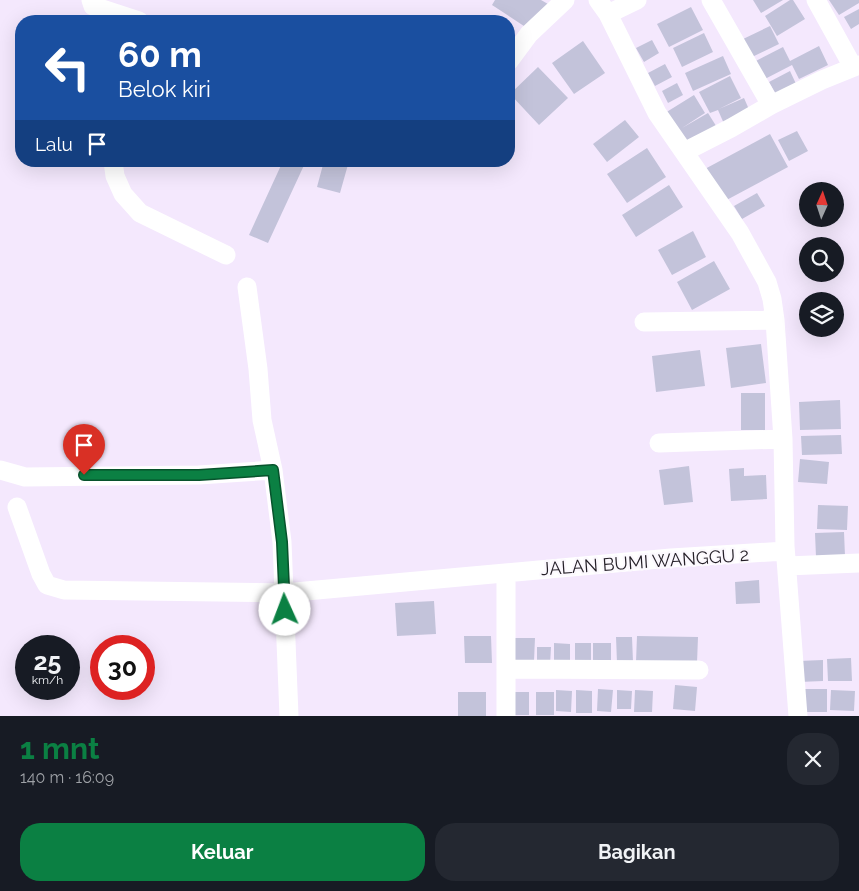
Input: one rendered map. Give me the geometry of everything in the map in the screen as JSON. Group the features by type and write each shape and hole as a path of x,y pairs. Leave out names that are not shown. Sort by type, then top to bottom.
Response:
{"street":[{"path":"515,53 529,34 565,0"},
{"path":"637,0 603,7 657,113 728,213 756,260 767,282 772,299 783,439 786,558 798,716"},
{"path":"711,0 771,105"},
{"path":"684,152 771,105 856,66 816,0"},
{"path":"94,9 116,15"},
{"path":"114,167 115,176 123,194 140,213 226,255"},
{"path":"247,287 258,370 262,420 273,470 282,542 289,716"},
{"path":"644,322 775,320"},
{"path":"659,443 783,439"},
{"path":"0,470 25,477 199,475 273,470"},
{"name":"JALAN BUMI WANGGU 2","path":"17,507 41,574 47,585 64,590 284,593 662,559 786,558 859,563"},
{"path":"506,573 506,716"},
{"path":"506,669 699,670"}],"building":[{"path":"495,0 541,0 548,4 530,30 515,20 515,15 507,15 492,5"},
{"path":"753,0 783,0 761,13"},
{"path":"793,0 805,19 777,36 765,16"},
{"path":"829,0 859,0 859,3 839,15"},
{"path":"691,7 703,30 669,47 657,24"},
{"path":"859,9 859,24 851,29 844,17"},
{"path":"770,26 779,44 750,58 741,40"},
{"path":"704,33 713,52 682,67 673,48"},
{"path":"652,40 659,53 644,62 636,48"},
{"path":"583,41 605,73 574,94 552,63"},
{"path":"819,46 828,65 799,79 792,65 759,82 750,64 783,47 790,61"},
{"path":"723,56 731,74 693,91 685,73"},
{"path":"665,64 672,77 655,86 648,73"},
{"path":"538,67 568,98 539,125 515,99 515,89"},
{"path":"790,71 797,86 777,96 769,82"},
{"path":"730,76 741,98 719,109 744,98 751,114 725,126 718,110 710,113 699,92"},
{"path":"677,83 683,95 668,103 662,91"},
{"path":"694,95 705,113 682,128 708,113 718,129 687,148 665,113"},
{"path":"625,120 639,137 607,162 593,144"},
{"path":"797,131 808,151 789,161 778,140"},
{"path":"770,134 788,167 721,203 703,170"},
{"path":"647,148 666,177 627,203 607,174"},
{"path":"280,167 303,167 268,243 249,235"},
{"path":"322,167 347,167 340,193 317,187"},
{"path":"669,185 683,207 636,237 622,215"},
{"path":"757,193 765,206 742,219 734,206"},
{"path":"693,231 706,257 672,275 658,250"},
{"path":"714,261 730,289 692,310 677,282"},
{"path":"761,344 766,383 731,388 726,348"},
{"path":"700,350 705,386 656,392 652,356"},
{"path":"741,393 765,393 765,430 741,430"},
{"path":"840,400 841,429 800,430 799,402"},
{"path":"841,435 842,454 802,455 801,436"},
{"path":"800,459 829,462 827,484 798,482"},
{"path":"689,466 693,502 664,505 659,470"},
{"path":"744,468 744,476 766,475 767,499 731,501 729,469"},
{"path":"818,505 848,506 847,530 817,529"},
{"path":"844,532 845,556 816,557 815,533"},
{"path":"759,580 760,603 736,604 735,582"},
{"path":"434,601 436,634 397,636 395,603"},
{"path":"464,636 491,636 492,663 465,663"},
{"path":"637,636 698,637 697,663 636,662"},
{"path":"616,637 632,637 633,662 617,663"},
{"path":"510,638 535,638 534,661 509,661"},
{"path":"554,643 570,644 570,664 554,664"},
{"path":"575,643 591,643 591,660 575,660"},
{"path":"593,643 611,643 611,663 593,663"},
{"path":"537,647 551,647 550,665 537,665"},
{"path":"851,658 852,681 828,681 827,659"},
{"path":"823,660 823,681 799,682 798,661"},
{"path":"675,685 697,687 695,711 673,709"},
{"path":"598,689 613,690 611,712 597,711"},
{"path":"802,689 827,689 827,712 802,712"},
{"path":"556,690 572,691 571,712 556,711"},
{"path":"576,690 592,691 592,713 576,713"},
{"path":"617,690 632,691 631,709 617,709"},
{"path":"635,690 653,691 652,712 634,712"},
{"path":"831,690 855,691 854,711 830,710"},
{"path":"458,692 486,692 486,716 458,716"},
{"path":"514,692 529,692 529,715 514,715"},
{"path":"536,692 554,692 554,715 536,715"}],"route":[{"path":"84,475 199,475 273,470 282,542 285,610"}]}
